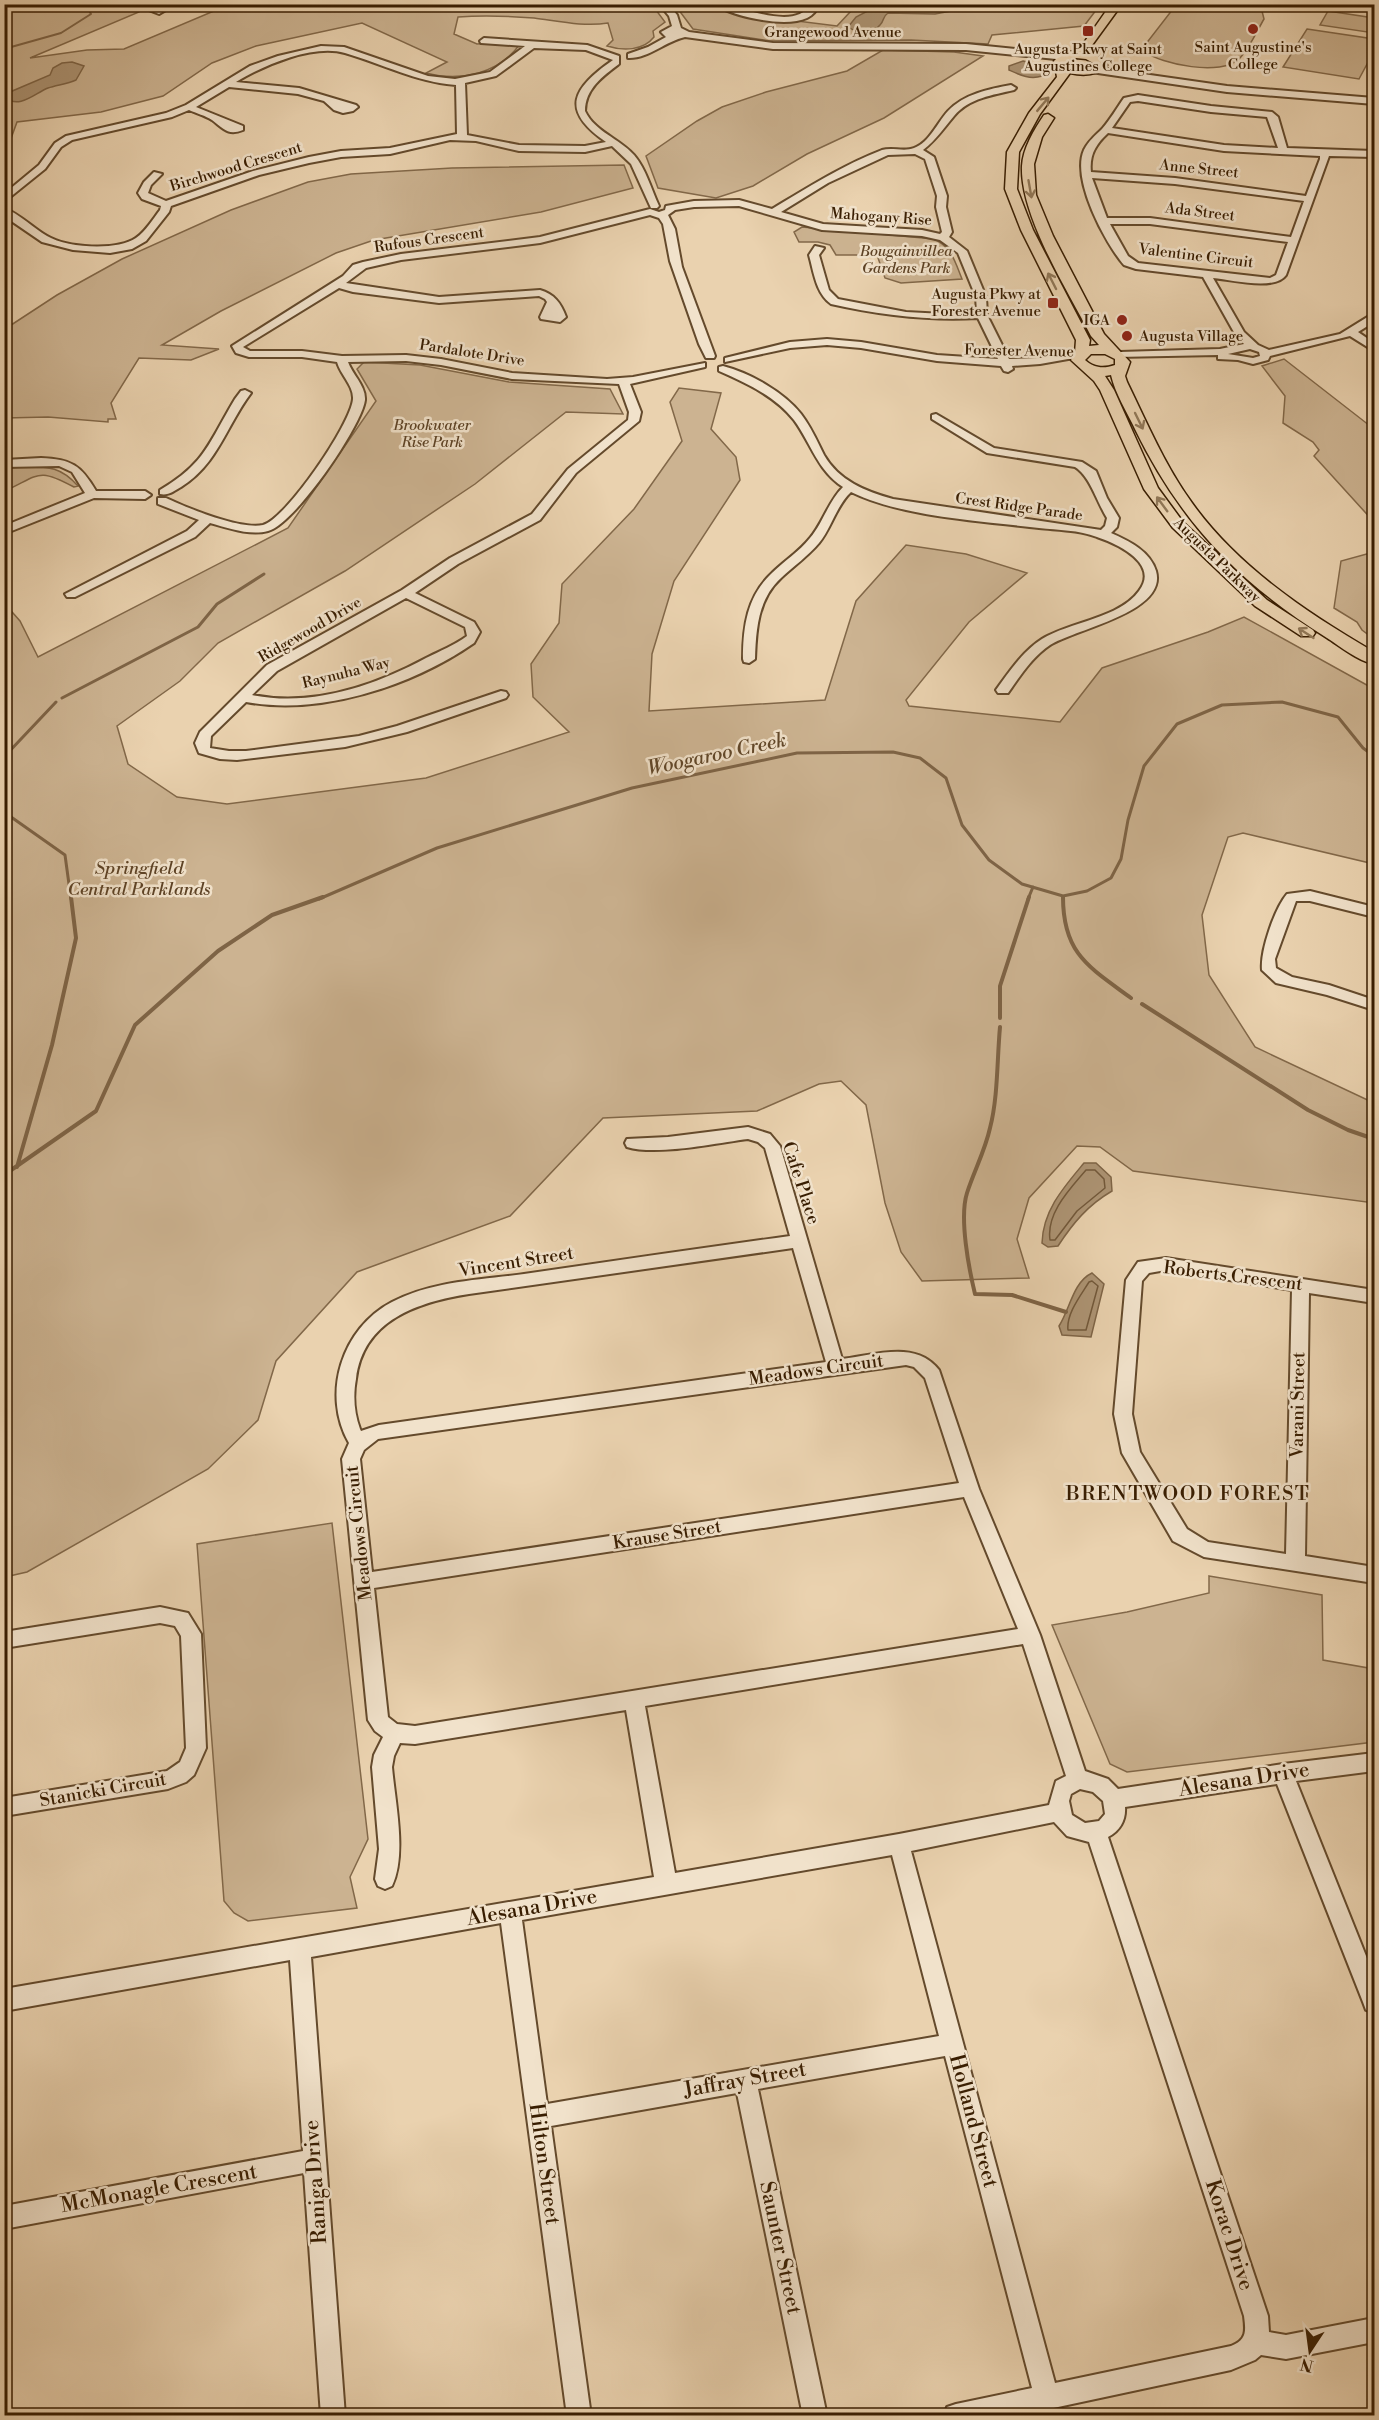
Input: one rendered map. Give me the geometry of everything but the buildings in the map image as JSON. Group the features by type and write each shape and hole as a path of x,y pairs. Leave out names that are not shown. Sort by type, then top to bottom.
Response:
{"main road":[{"path":"1064,61 1085,49 1117,4"},
{"path":"1064,61 1076,71 1097,66 1098,54 1103,42 1131,4"},
{"path":"1064,61 1063,77 1035,113 1013,152 1011,189 1027,230 1083,340 1081,353 1094,349 1119,360 1109,372 1088,369"},
{"name":"Augusta Parkway","path":"1097,66 1076,80 1041,129 1031,151 1028,178 1030,195 1047,236 1100,340 1119,360 1120,382 1156,455 1178,494 1201,524 1231,556 1269,589 1315,623 1374,659"},
{"name":"Augusta Parkway","path":"1081,353 1079,363 1103,383 1151,489 1178,525 1261,603 1374,674"}],"street":[{"path":"165,4 150,9 159,11 172,4"},
{"path":"484,41 587,48 616,60 632,63 635,59 631,56 651,49 678,33 673,15 663,4"},
{"path":"718,4 742,12 793,19 809,14 816,4"},
{"name":"Grangewood Avenue","path":"678,33 773,46 945,46 1064,61"},
{"path":"4,199 42,167 58,145 69,138 139,123 189,107 253,68 281,58 329,48 344,50 427,79 460,81 493,74 532,45"},
{"path":"616,60 586,90 580,99 578,108 588,124 624,151 637,166 652,209 666,212 672,236 673,254 693,307 704,346 710,356"},
{"path":"1097,66 1227,89 1373,98"},
{"path":"460,81 462,137"},
{"path":"228,84 299,91 328,100"},
{"path":"916,151 935,136 941,125 964,103 987,92 1011,88"},
{"name":"Valentine Circuit","path":"1283,150 1273,117 1269,114 1211,109 1138,98 1127,100 1088,151 1086,175 1093,202 1128,263 1136,266 1270,281 1278,279 1325,159 1324,153"},
{"path":"189,107 217,120"},
{"path":"1106,130 1224,148 1374,154"},
{"name":"Birchwood Crescent","path":"4,211 46,240 73,247 110,250 129,247 142,239 165,210 166,204 256,174 309,160 341,154 390,151 436,140 462,137 510,147 593,149 614,143"},
{"name":"Birchwood Crescent","path":"541,148 584,156 624,151"},
{"path":"773,213 825,181 886,152 916,151 929,157 938,182 947,232 943,238"},
{"path":"157,174 147,184 143,193 145,197 166,204"},
{"name":"Anne Street","path":"1086,175 1175,181 1308,199"},
{"name":"Mahogany Rise","path":"666,212 720,202 739,203 822,227 922,233 943,238 962,251 981,297 982,315 1006,366"},
{"name":"Rufous Crescent","path":"238,348 244,340 338,284 352,274 357,267 401,257 540,240 652,209"},
{"name":"Ada Street","path":"1103,221 1150,221 1293,240"},
{"path":"819,248 814,255 824,290 835,302 906,315 944,317 982,315"},
{"path":"1119,360 1146,360 1238,352 1257,361 1264,358 1260,350 1240,334 1208,279 1208,273"},
{"path":"338,284 353,289 439,300 540,292 550,297 552,303"},
{"path":"1260,350 1322,342 1344,336 1349,331 1366,325 1374,316"},
{"path":"1349,331 1374,348"},
{"path":"1238,352 1240,334"},
{"name":"Forester Avenue","path":"726,365 795,343 813,342 857,344 971,368 1060,366 1088,369"},
{"name":"Pardalote Drive","path":"238,348 249,354 302,354 342,359 406,358 441,362 512,376 623,381 701,365"},
{"name":"Forester Avenue","path":"1006,366 1081,353"},
{"path":"710,356 721,356 726,365 709,370 701,365 702,360 710,356"},
{"path":"163,496 180,510 208,518 259,529 278,522 315,477 354,418 359,401 358,394 342,359"},
{"name":"Crest Ridge Parade","path":"726,365 770,391 786,405 797,416 820,460 850,487 897,503 929,510 1103,535 1131,547 1149,564 1152,582 1148,591 1130,606 1046,642 1025,661 1003,690"},
{"name":"Ridgewood Drive","path":"501,695 479,700 389,733 333,746 234,756 215,755 204,750 202,743 205,735 272,668 406,593 454,561 536,517 572,471 633,421 635,412 623,381"},
{"path":"4,531 92,494 145,495 145,499 149,502 163,496 201,468 213,452 245,393"},
{"path":"936,417 991,451 1078,464 1090,471 1113,519 1111,527 1103,535"},
{"path":"4,464 38,462 66,465 77,470 92,494"},
{"path":"749,659 750,632 760,597 772,580 815,540 838,497 850,487"},
{"path":"71,594 191,534 208,518"},
{"name":"Raynuha Way","path":"242,697 276,704 354,692 414,671 473,637 474,632 470,625 406,593"},
{"path":"1374,912 1310,896 1292,897 1287,903 1268,959 1269,970 1281,979 1329,990 1374,1005"},
{"name":"Cafe Place","path":"633,1143 668,1143 748,1133 764,1138 772,1146 837,1367"},
{"name":"Vincent Street","path":"358,1442 348,1429 344,1391 348,1364 362,1336 387,1314 414,1300 568,1273 800,1241"},
{"name":"Roberts Crescent","path":"1374,1296 1166,1264 1144,1267 1134,1280 1123,1414 1131,1453 1180,1535 1204,1549 1374,1575"},
{"name":"Varani Street","path":"1294,1562 1301,1285"},
{"name":"Meadows Circuit","path":"395,1733 384,1729 378,1720 351,1459 353,1449 358,1442 379,1432 907,1358 925,1363 933,1375 970,1489 1030,1635 1078,1780"},
{"name":"Krause Street","path":"364,1581 970,1489"},
{"name":"Stanicki Circuit","path":"4,1640 160,1615 181,1619 191,1634 196,1748 194,1760 188,1770 168,1780 4,1807"},
{"path":"385,1879 389,1849 382,1767 384,1755 395,1733 415,1735 1030,1635"},
{"path":"634,1701 666,1884"},
{"name":"Alesana Drive","path":"1114,1799 1283,1773 1374,1762"},
{"path":"1283,1773 1366,1960 1374,2002"},
{"path":"1078,1780 1087,1780 1103,1786 1114,1799 1115,1817 1105,1830 1096,1833 1078,1831 1063,1820 1057,1803 1063,1788 1078,1780"},
{"name":"Alesana Drive","path":"4,2000 899,1844 1059,1812"},
{"name":"Korac Drive","path":"1096,1833 1256,2316 1258,2330 1256,2342"},
{"name":"Holland Street","path":"899,1844 1047,2397"},
{"name":"Hilton Street","path":"510,1912 579,2415"},
{"name":"Raniga Drive","path":"300,1949 333,2415"},
{"name":"Jaffray Street","path":"538,2117 953,2044"},
{"name":"Saunter Street","path":"745,2080 815,2415"},
{"name":"McMonagle Crescent","path":"4,2218 314,2160"},
{"path":"956,2415 1231,2358 1248,2352 1256,2342 1286,2347 1374,2330"}],"green space":[{"path":"647,4 648,9 656,10 665,22 653,31 654,37 649,42 632,49 607,46 613,40 608,23 580,24 505,16 458,17 454,34 477,44 501,42 520,44 511,54 490,69 465,76 439,76 426,73 447,62 362,23 256,46 212,63 163,96 101,112 17,122 5,155 5,5 142,5 139,12 30,58 87,50 124,49 228,5"},
{"path":"675,5 715,5 727,10 765,17 837,26 852,10 864,5 1100,5 1084,26 992,35 988,44 911,40 770,41 693,29"},
{"path":"1176,5 1244,5 1262,11 1264,19 1239,59 1219,67 1192,67 1164,61 1144,51 1145,45"},
{"path":"1328,11 1374,18 1374,33 1320,25"},
{"path":"1307,29 1374,39 1374,51 1359,79 1283,67"},
{"path":"883,50 954,52 983,56 884,118 807,154 753,186 716,198 658,188 646,156 697,121 722,107 766,92 847,71"},
{"path":"624,165 633,188 541,212 374,240 336,253 221,311 162,345 219,349 191,360 139,358 111,403 116,419 108,419 108,422 48,417 5,418 5,329 57,295 122,259 231,210 308,182 351,174 452,168"},
{"name":"Bougainvillea Gardens Park","path":"802,227 934,239 949,251 962,279 901,283 885,278 877,255 836,255 830,245 818,242 799,242 794,232"},
{"path":"1284,359 1374,429 1374,522 1314,456 1319,450 1313,442 1283,423 1285,396 1262,366"},
{"path":"364,362 420,365 509,382 610,389 623,414 566,412 475,484 345,571 218,643 180,681 117,726 128,764 177,797 227,804 426,778 569,732 533,697 531,664 559,623 562,584 634,509 682,441 670,402 679,388 721,393 711,429 736,457 740,480 674,581 652,654 649,711 825,700 856,601 906,545 966,554 1027,573 969,622 906,700 909,706 1060,722 1102,668 1208,632 1244,617 1374,689 1374,864 1243,833 1228,837 1202,915 1209,975 1255,1047 1374,1103 1374,1203 1133,1171 1100,1147 1077,1146 1029,1198 1017,1239 1029,1278 922,1281 901,1252 885,1203 866,1105 841,1081 819,1084 757,1111 603,1118 510,1216 357,1272 276,1361 258,1420 208,1469 27,1572 5,1577 5,604 20,621 38,657 288,528 376,401 357,369"},
{"path":"40,467 59,471 78,486 74,487 45,475 32,477 5,491 5,468"},
{"path":"1374,552 1374,639 1362,630 1357,622 1334,608 1341,561"},
{"path":"332,1523 368,1839 350,1877 357,1908 248,1921 234,1913 224,1901 197,1544"},
{"path":"1209,1576 1322,1595 1323,1660 1374,1669 1374,1742 1127,1772 1110,1764 1052,1625 1127,1612 1209,1593"}],"water":[{"path":"879,5 923,5 951,11 935,14 888,13 883,22 873,30 860,31 848,27 856,17"},
{"path":"1023,61 1047,67 1041,70 1042,76 1033,77 1009,70 1009,66"},
{"path":"72,62 84,66 76,80 48,88 21,101 10,101 5,97 10,92 50,75 53,68 62,63"},
{"path":"1084,1163 1096,1163 1111,1177 1112,1191 1082,1215 1058,1246 1048,1247 1042,1243 1043,1231 1050,1210 1062,1190"},
{"path":"1092,1273 1104,1284 1091,1337 1062,1335 1059,1326 1072,1296 1080,1283"}],"waterway":[{"path":"4,49 61,33 91,14 87,7 75,4"},
{"path":"1370,448 1374,453"},
{"path":"62,698 198,627 217,604 264,574"},
{"path":"4,757 56,702"},
{"name":"Woogaroo Creek","path":"1063,896 1087,891 1111,878 1121,859 1128,820 1144,766 1177,724 1222,705 1282,702 1338,717 1363,748 1374,756"},
{"name":"Woogaroo Creek","path":"319,899 437,848 632,788 797,753 893,752 920,758 946,778 962,825 989,860 1022,884 1033,887"},
{"path":"4,812 65,855 71,899"},
{"path":"1028,899 1033,887"},
{"name":"Woogaroo Creek","path":"1033,887 1063,896"},
{"path":"17,1166 52,1045 76,938 71,897"},
{"name":"Woogaroo Creek","path":"17,1166 96,1111 135,1025 218,951 272,915 323,897"},
{"path":"1000,1018 1000,986 1029,897"},
{"path":"1063,897 1064,916 1073,946 1091,967 1131,998"},
{"path":"1142,1004 1308,1110 1348,1130 1374,1139"},
{"path":"1000,1027 993,1116 965,1203 966,1244 975,1294 1012,1295 1066,1312"},
{"name":"Woogaroo Creek","path":"4,1175 17,1166"}],"place":[{"name":"Saint Augustine's College","path":"1253,29"},
{"name":"Augusta Pkwy at Saint Augustines College","path":"1088,31"},
{"name":"Augusta Pkwy at Forester Avenue","path":"1053,303"},
{"name":"IGA","path":"1122,320"},
{"name":"Augusta Village","path":"1127,336"}],"district":[{"name":"BRENTWOOD FOREST","path":"1188,1494"}],"park label":[{"name":"Brookwater Rise Park","path":"432,434"},
{"name":"Springfield Central Parklands","path":"139,878"}]}
